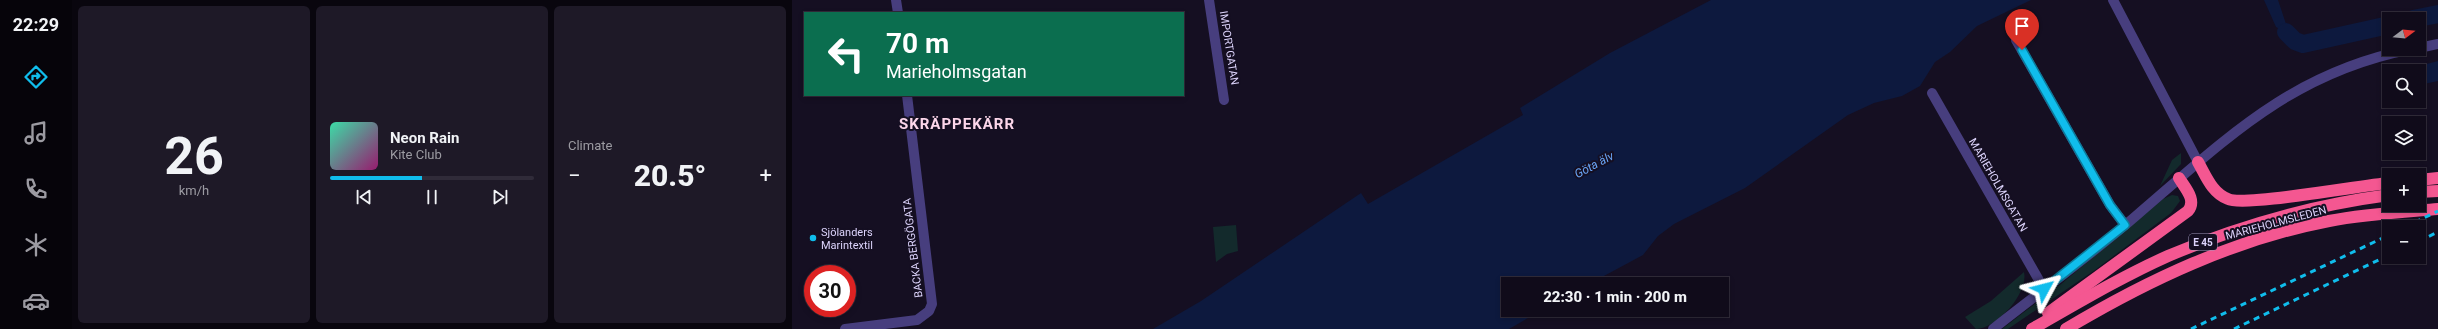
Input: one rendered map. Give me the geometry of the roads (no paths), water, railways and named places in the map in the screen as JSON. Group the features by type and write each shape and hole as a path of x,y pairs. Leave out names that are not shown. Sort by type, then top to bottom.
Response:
{"highway":[{"path":"2198,162 2215,191 2229,200 2260,199 2382,184"},
{"path":"2027,329 2118,260 2176,222 2188,211 2192,204 2191,198 2179,178"},
{"path":"2426,179 2438,178"},
{"path":"2426,192 2438,191"},
{"name":"MARIEHOLMSLEDEN","path":"2032,329 2118,280 2202,242 2251,225 2311,208 2382,196"},
{"name":"MARIEHOLMSLEDEN","path":"2066,329 2140,287 2174,271 2260,239 2329,221 2370,215 2438,210"}],"street":[{"path":"896,0 898,12"},
{"name":"IMPORTGATAN","path":"1209,0 1224,100"},
{"path":"2112,0 2198,162"},
{"path":"2016,40 2110,205 2125,225"},
{"path":"2426,47 2438,44"},
{"path":"1993,329 2125,225 2198,162 2250,120 2294,91 2343,68 2387,56"},
{"name":"MARIEHOLMSGATAN","path":"1932,93 2044,289"},
{"name":"BACKA BERGÖGATA","path":"845,329 917,320 929,311 932,304 907,96"}],"water":[{"name":"Göta älv","path":"1711,0 2031,0 1977,26 1950,52 1935,62 1920,86 1902,96 1874,103 1848,115 1745,188 1674,224 1658,236 1643,255 1602,277 1501,277 1501,317 1530,317 1509,329 1153,329 1201,301 1361,193 1368,204 1523,115 1520,108 1610,53"},
{"path":"2264,0 2278,0 2286,24 2286,32 2276,27"},
{"path":"2438,61 2438,81 2426,84 2426,64"}],"waterway":[{"path":"2426,16 2438,14"},
{"path":"2286,32 2295,41 2303,44 2382,27"}],"railway":[{"path":"2419,220 2438,211"},
{"path":"2426,238 2438,232"},
{"path":"2191,329 2382,238"},
{"path":"2234,329 2382,258"}],"place":[{"name":"Sjölanders Marintextil","path":"813,238"}],"district":[{"name":"SKRÄPPEKÄRR","path":"957,124"}]}
